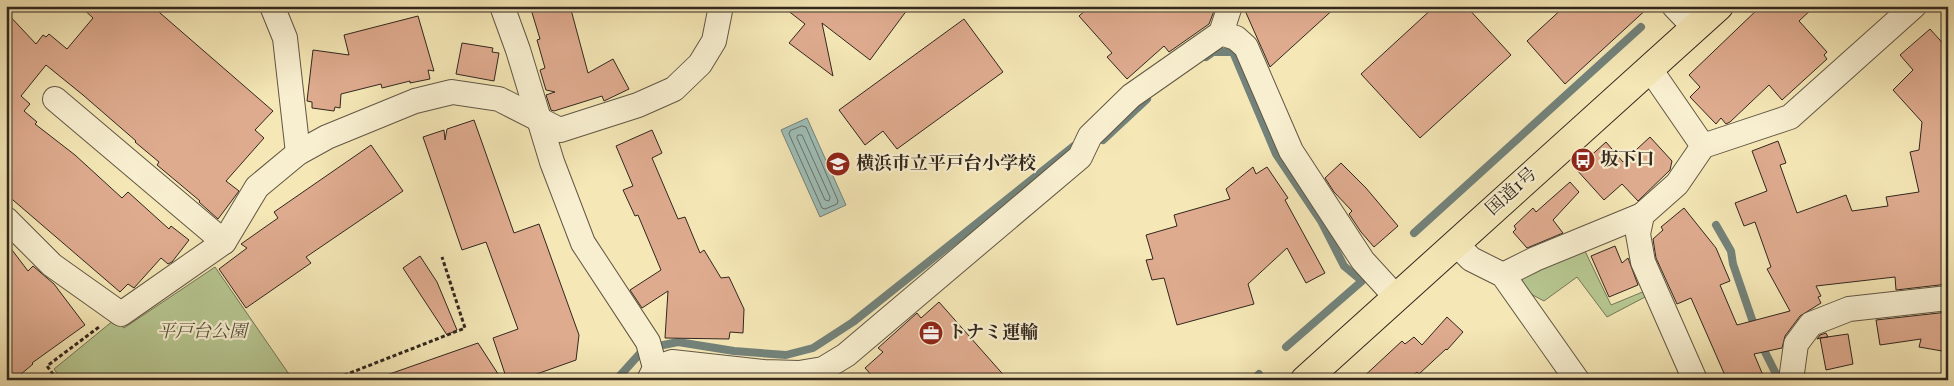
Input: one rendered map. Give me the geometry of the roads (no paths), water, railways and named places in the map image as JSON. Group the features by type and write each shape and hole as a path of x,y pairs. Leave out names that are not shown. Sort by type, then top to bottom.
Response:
{"highway":[{"name":"国道1号","path":"1305,380 1720,6"}],"street":[{"path":"272,6 285,38 298,153"},
{"path":"502,6 518,50 552,162 583,243 648,342 652,374 672,362 764,372 799,373 823,369 846,355 1080,157 1090,136 1131,96 1221,33 1230,6"},
{"path":"6,219 52,265 121,314 224,242 257,187 298,153 327,136 415,101 452,92 499,99 560,130 638,105 674,90 700,64 714,41 721,6"},
{"path":"1674,6 1695,28"},
{"path":"1503,275 1535,258 1642,215 1677,184 1703,146 1790,117 1914,6"},
{"path":"1221,33 1236,38 1246,47 1291,151 1363,261 1396,297"},
{"path":"1650,69 1703,146"},
{"path":"55,99 224,242"},
{"path":"1642,215 1638,234 1643,262 1695,380"},
{"path":"1455,243 1471,259 1503,275 1577,380"},
{"path":"1791,380 1796,344 1811,324 1849,309 1948,298"}],"water":[{"path":"807,118 846,205 820,217 781,130"}],"waterway":[{"path":"1414,233 1641,27"},
{"path":"1206,57 1213,52 1233,52 1276,154 1321,221 1344,266 1362,281 1286,347"},
{"path":"1103,140 1147,99"},
{"path":"616,380 644,349 678,342 734,351 786,355 813,348 853,322 1074,146 1081,145"},
{"path":"1716,225 1731,251 1733,264 1756,331"},
{"path":"1761,344 1779,380"},
{"path":"1253,380 1259,374"}],"place":[{"name":"坂下口","path":"1583,160"},
{"name":"横浜市立平戸台小学校","path":"838,164"},
{"name":"トナミ運輸","path":"931,333"}],"park label":[{"name":"平戸台公園","path":"202,332"}]}
